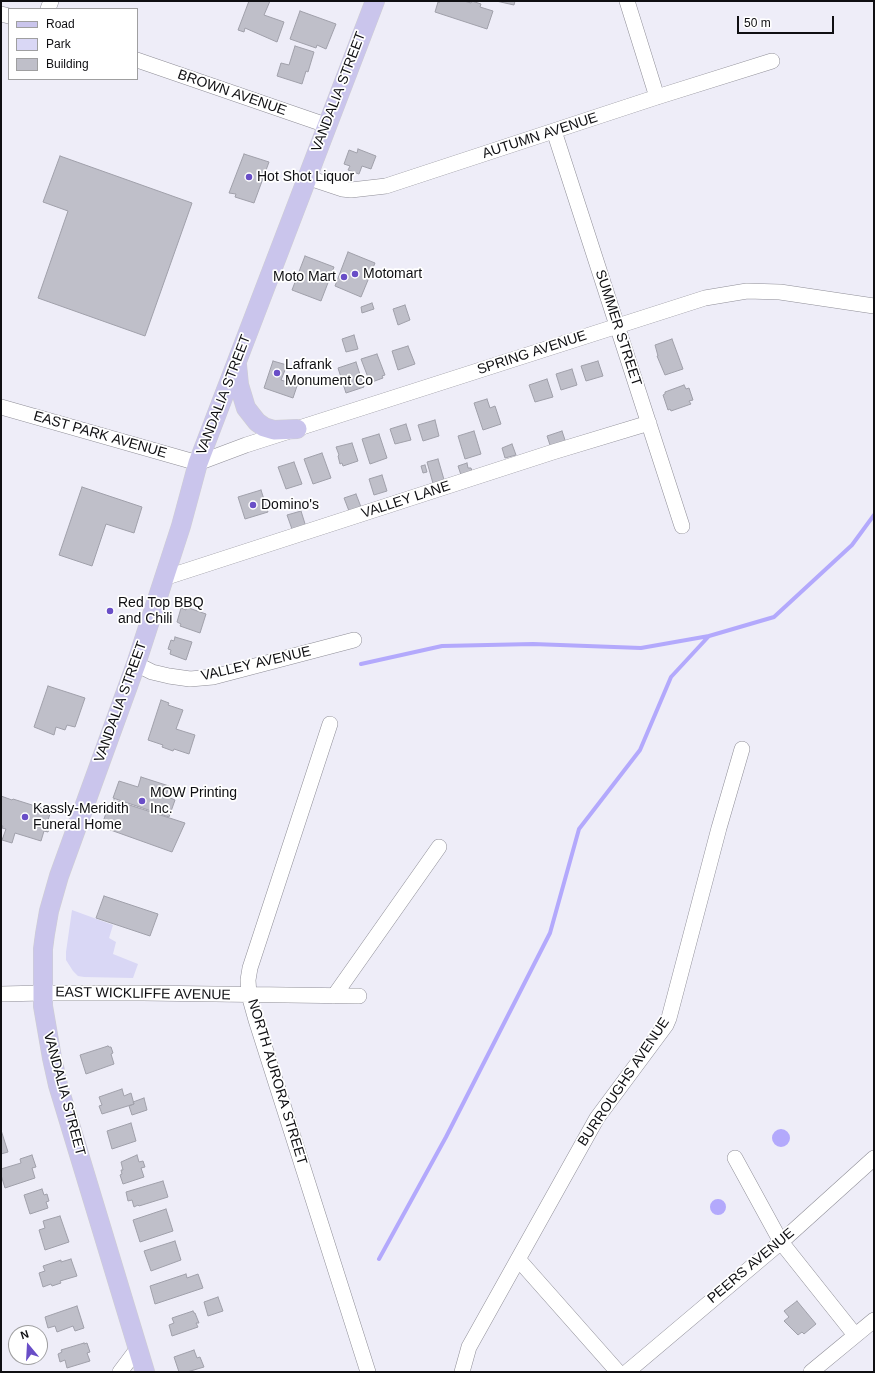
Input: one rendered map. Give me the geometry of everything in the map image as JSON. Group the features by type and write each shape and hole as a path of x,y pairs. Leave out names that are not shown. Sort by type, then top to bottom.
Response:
{"main road":[{"name":"VANDALIA STREET","path":"145,1372 58,1085 45,1022 43,949 47,922 53,894 77,822 136,664 181,526 198,463 306,177 375,1"},
{"path":"237,363 239,385 246,408 256,422 264,427 274,430 297,429"}],"street":[{"path":"628,1 657,97"},
{"name":"BROWN AVENUE","path":"138,60 326,125"},
{"name":"AUTUMN AVENUE","path":"306,177 342,189 360,190 398,183 657,97 772,61"},
{"name":"SUMMER STREET","path":"554,131 682,526"},
{"name":"SPRING AVENUE","path":"198,463 246,445 705,298 747,291 780,292 874,306"},
{"name":"EAST PARK AVENUE","path":"1,408 198,463"},
{"name":"VALLEY LANE","path":"164,578 553,452 649,423"},
{"name":"VALLEY AVENUE","path":"136,664 152,672 170,676 190,679 213,677 354,640"},
{"name":"NORTH AURORA STREET","path":"330,724 250,968 248,980 249,995 256,1020 368,1372"},
{"name":"BURROUGHS AVENUE","path":"462,1372 469,1347 597,1118 666,1025 718,828 742,749"},
{"path":"334,996 440,848"},
{"name":"EAST WICKLIFFE AVENUE","path":"1,994 43,992 359,996"},
{"path":"735,1158 781,1242 855,1335"},
{"name":"PEERS AVENUE","path":"627,1372 781,1242 874,1158"},
{"path":"518,1258 618,1372"},
{"path":"811,1372 874,1320"},
{"path":"120,1372 138,1348"}],"green space":[{"path":"72,910 113,925 109,938 116,942 113,954 138,964 133,978 84,977 78,976 73,971 66,960"}],"shaded area":[{"path":"781,1129 787,1132 790,1138 787,1144 781,1147 775,1144 772,1138 775,1132"},
{"path":"718,1199 725,1204 726,1207 721,1214 718,1215 711,1210 710,1207 715,1200"}],"building":[{"path":"249,1 270,1 264,15 284,22 277,42 245,28 244,32 238,30"},
{"path":"464,1 471,3 472,1 481,4 480,7 493,11 487,29 435,12 438,2"},
{"path":"496,1 515,1 514,5"},
{"path":"300,11 336,24 326,49 317,45 316,48 290,39"},
{"path":"295,46 314,52 308,72 306,71 302,84 277,76 281,63 289,65"},
{"path":"358,149 376,156 371,169 362,166 359,174 348,170 350,166 344,164 349,150 357,153"},
{"name":"Hot Shot Liquor","path":"244,154 269,162 254,203 235,197 236,194 229,193"},
{"path":"60,156 192,203 145,336 38,298 68,211 43,202"},
{"name":"Motomart","path":"348,252 375,263 361,297 335,286"},
{"path":"305,256 334,267 321,301 292,290"},
{"path":"372,303 374,309 362,313 361,307"},
{"path":"405,305 410,320 398,325 393,309"},
{"path":"354,335 358,349 346,352 342,339"},
{"path":"672,339 683,369 665,375 657,356 655,345"},
{"path":"408,346 415,364 398,370 392,351"},
{"path":"377,354 385,375 382,376 383,378 372,382 371,379 369,380 361,359"},
{"name":"Lafrank Monument Co","path":"273,361 287,365 281,380 298,383 293,398 264,388"},
{"path":"598,361 603,376 586,381 581,366"},
{"path":"356,362 364,387 346,393 338,368"},
{"path":"572,369 577,385 561,390 556,374"},
{"path":"547,379 553,397 535,402 529,385"},
{"path":"684,385 686,389 689,388 693,400 689,401 691,404 671,411 670,409 668,410 663,395 665,392"},
{"path":"487,399 490,408 495,406 501,424 483,430 474,403"},
{"path":"435,420 439,436 423,441 418,425"},
{"path":"406,424 411,440 395,444 390,429"},
{"path":"474,431 481,454 465,459 458,436"},
{"path":"562,431 566,443 551,448 547,436"},
{"path":"379,434 387,458 370,464 362,439"},
{"path":"352,443 358,461 343,466 342,463 340,464 336,447"},
{"path":"512,444 516,455 505,458 502,448"},
{"path":"322,453 331,478 313,484 304,459"},
{"path":"438,459 445,483 434,487 427,462"},
{"path":"294,462 302,484 286,489 278,467"},
{"path":"467,463 468,468 471,468 473,474 462,478 458,466"},
{"path":"425,465 427,472 423,473 421,466"},
{"path":"382,475 387,491 374,495 369,479"},
{"path":"82,487 142,507 134,533 106,524 92,566 59,555"},
{"path":"261,490 268,512 245,519 238,497"},
{"path":"356,494 361,507 349,511 344,498"},
{"path":"301,511 306,527 293,532 287,515"},
{"path":"186,607 206,614 200,633 180,626 181,624 177,622 181,608 186,610"},
{"path":"175,637 192,642 186,660 170,654 171,650 168,649 171,640 174,641"},
{"path":"48,686 85,698 75,727 67,725 65,730 56,727 54,735 34,727"},
{"path":"161,700 169,703 168,705 183,710 176,729 195,735 189,754 174,749 173,751 162,747 163,745 148,740"},
{"path":"141,777 169,786 166,796 175,800 169,817 113,798 119,781 138,787"},
{"name":"Kassly-Meridith Funeral Home","path":"1,796 51,811 47,823 51,824 48,832 44,831 41,841 15,833 12,843 2,840 6,829 2,828 3,826 1,826"},
{"path":"114,800 185,823 172,852 105,828 103,822 106,813 110,810"},
{"path":"104,896 158,914 150,936 96,918"},
{"path":"108,1046 111,1047 113,1053 111,1054 114,1064 86,1074 80,1055"},
{"path":"122,1089 124,1096 131,1093 134,1104 102,1114 99,1106 102,1105 99,1097"},
{"path":"144,1098 147,1110 132,1115 129,1106 134,1104 133,1102"},
{"path":"131,1123 136,1141 112,1149 107,1131"},
{"path":"1,1130 8,1152 1,1154"},
{"path":"32,1155 36,1167 32,1168 35,1178 5,1188 1,1175 1,1169 21,1163 20,1159"},
{"path":"137,1155 139,1162 143,1161 145,1167 141,1168 144,1177 123,1184 120,1175 122,1174 121,1170 123,1170 121,1162"},
{"path":"163,1181 168,1197 134,1207 132,1200 128,1201 126,1192"},
{"path":"42,1189 44,1195 47,1194 49,1201 46,1202 48,1208 30,1214 24,1195"},
{"path":"166,1209 173,1231 140,1242 133,1220"},
{"path":"60,1216 69,1242 45,1250 39,1230 45,1228 43,1221"},
{"path":"175,1241 181,1260 151,1271 144,1251"},
{"path":"71,1259 77,1276 60,1281 61,1283 52,1286 51,1284 43,1287 39,1273 45,1271 43,1266 61,1260 61,1262"},
{"path":"186,1274 187,1278 198,1274 203,1288 155,1304 150,1286"},
{"path":"218,1297 223,1311 208,1316 204,1302"},
{"path":"797,1301 816,1324 804,1334 802,1332 798,1335 784,1321 789,1317 784,1311"},
{"path":"77,1306 84,1328 75,1331 73,1326 57,1332 55,1326 48,1328 45,1317"},
{"path":"193,1311 199,1323 196,1323 198,1327 172,1336 169,1325 174,1323 172,1318"},
{"path":"87,1343 90,1352 87,1353 90,1361 67,1368 65,1360 60,1362 58,1354 62,1352 61,1350"},
{"path":"194,1350 197,1358 200,1357 204,1367 187,1372 179,1372 174,1357"}],"waterway":[{"path":"379,1259 446,1137 550,933 579,829 640,750 671,677 709,636 774,617 852,545 874,515"},
{"path":"361,664 442,646 533,644 641,648 709,636"}],"place":[{"name":"Hot Shot Liquor","path":"249,177"},
{"name":"Motomart","path":"355,274"},
{"name":"Moto Mart","path":"344,277"},
{"name":"Lafrank Monument Co","path":"277,373"},
{"name":"Domino's","path":"253,505"},
{"name":"Red Top BBQ and Chili","path":"110,611"},
{"name":"MOW Printing Inc.","path":"142,801"},
{"name":"Kassly-Meridith Funeral Home","path":"25,817"}]}
